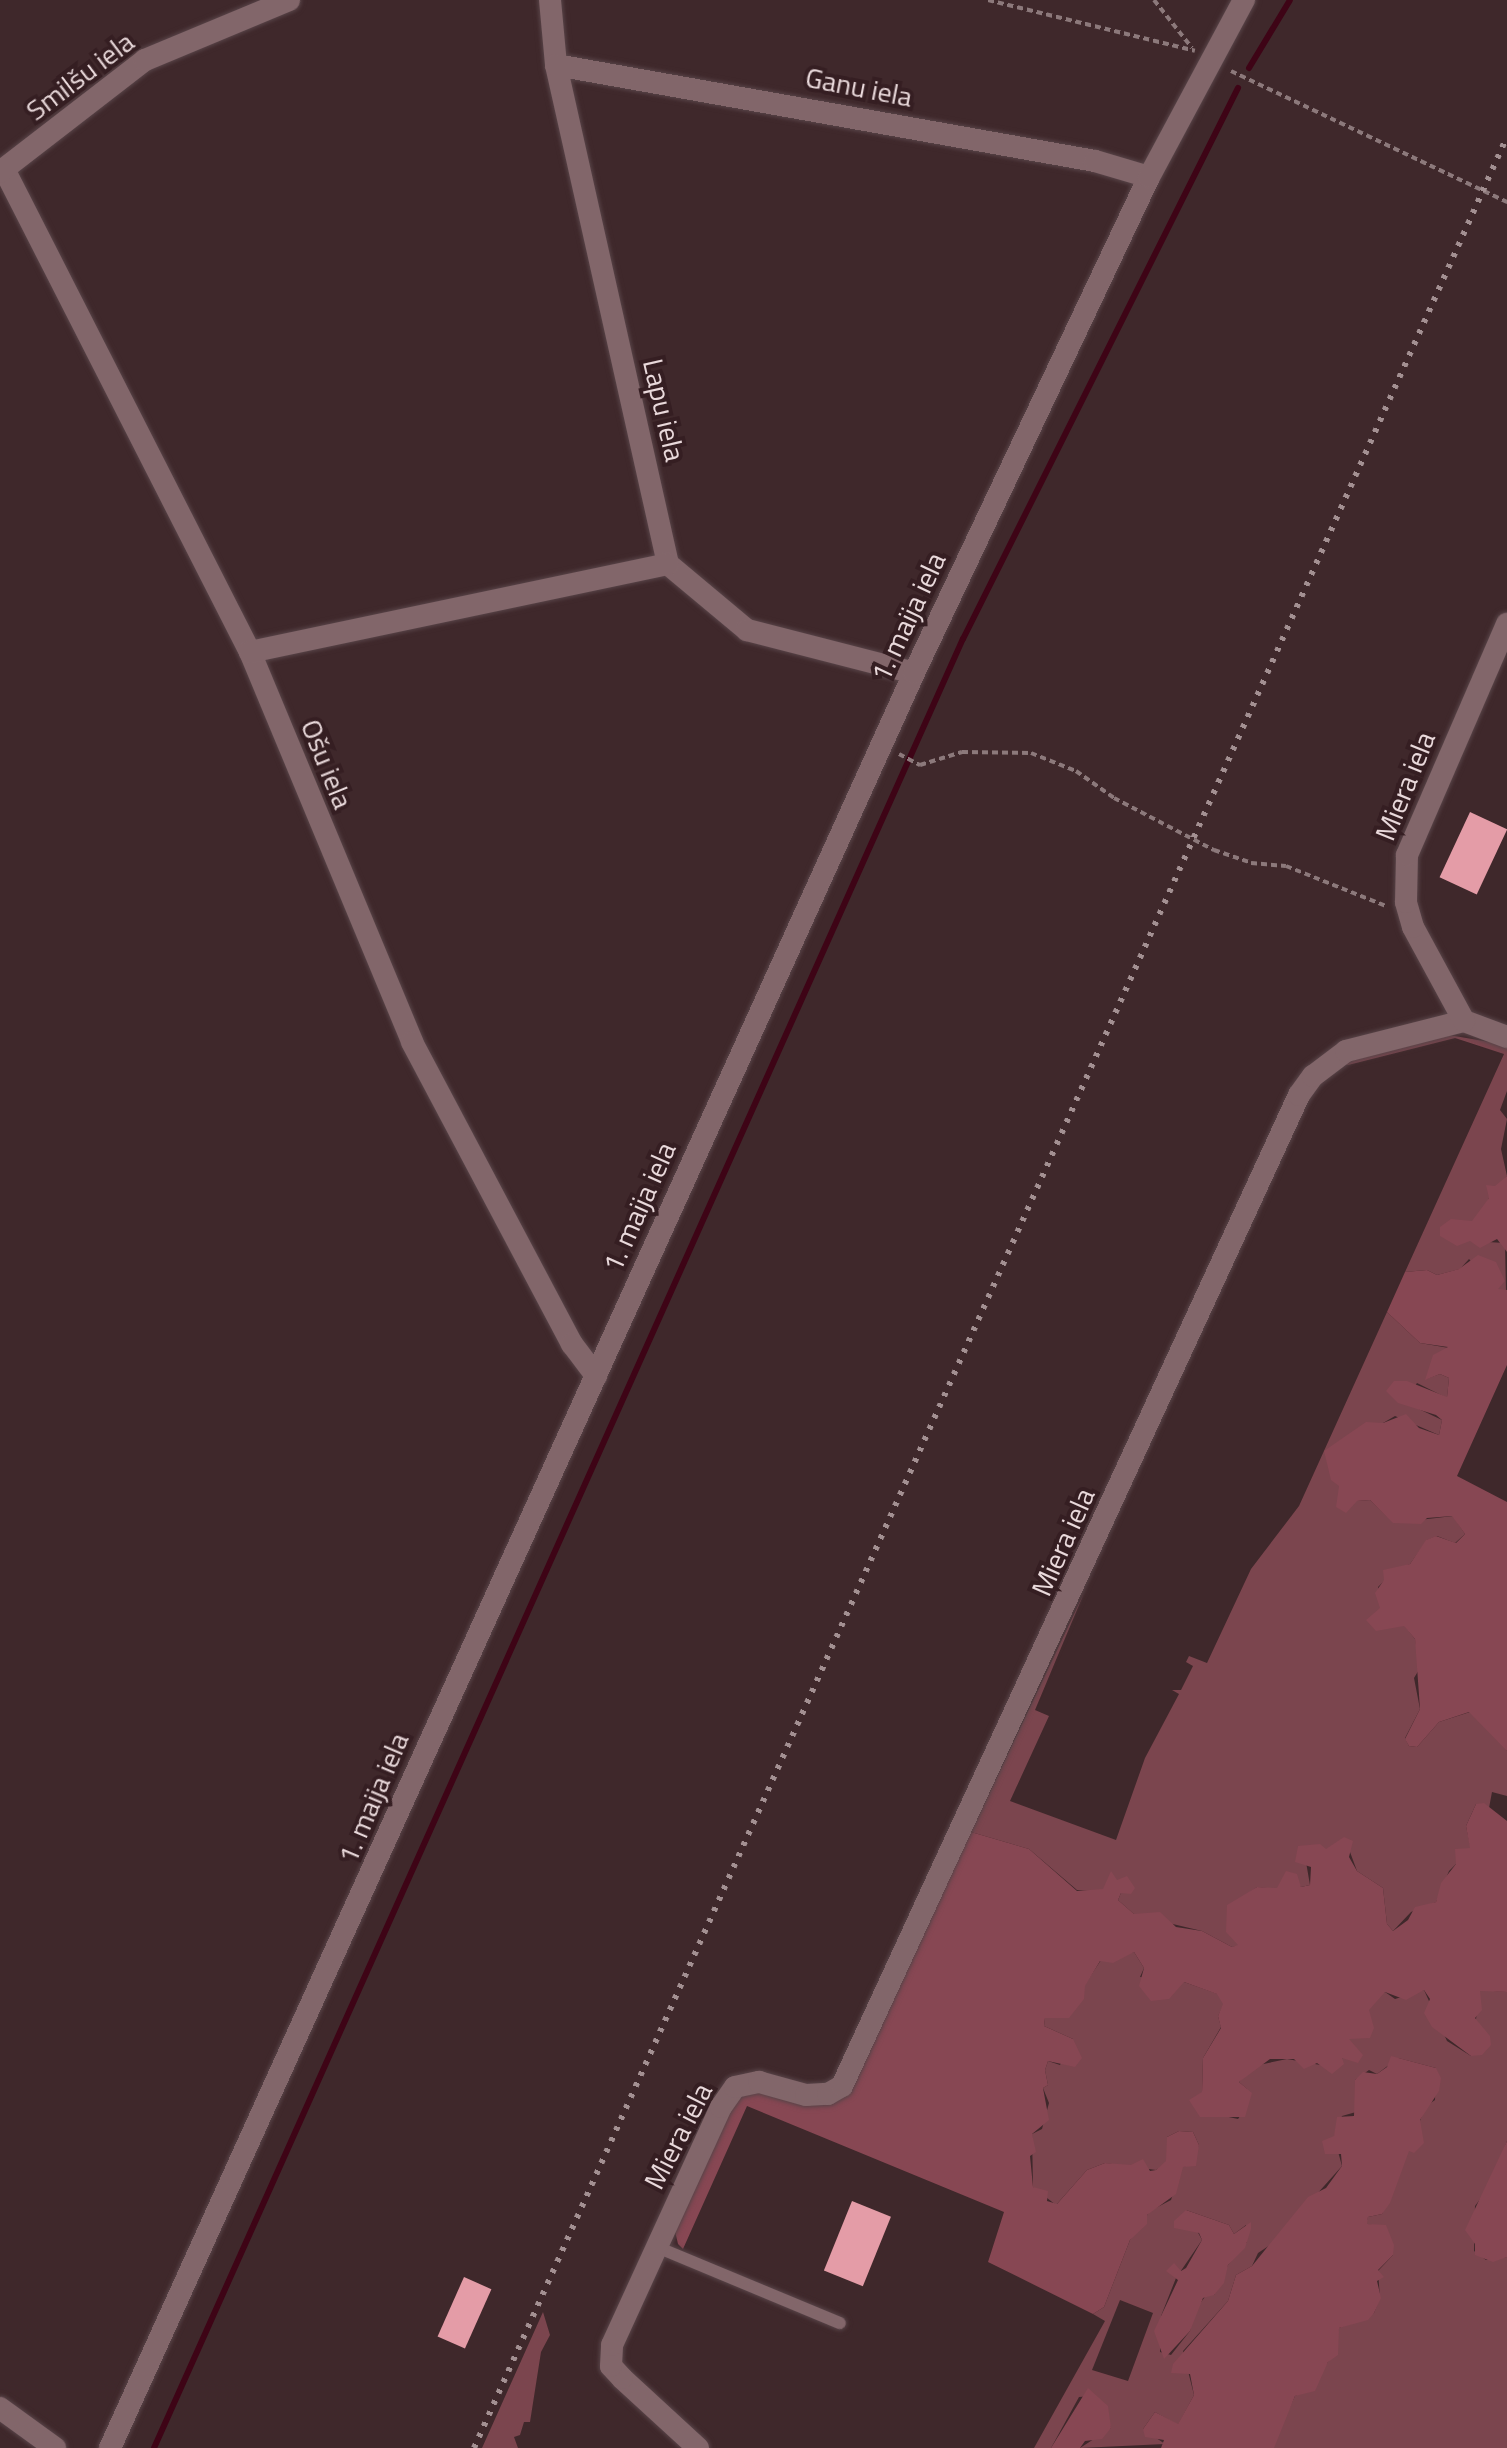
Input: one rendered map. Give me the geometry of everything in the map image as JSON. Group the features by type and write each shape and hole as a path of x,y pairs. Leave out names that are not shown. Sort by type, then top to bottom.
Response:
{"street":[{"name":"Smilšu iela","path":"2,172 145,60 289,0"},
{"name":"Lapu iela","path":"550,0 556,65 668,564"},
{"name":"1. maija iela","path":"110,2448 914,673 1149,177 1244,0"},
{"name":"Ganu iela","path":"556,65 1079,158 1149,177"},
{"name":"Ošu iela","path":"2,172 250,652 412,1042 572,1344 596,1376"},
{"path":"250,652 668,564 747,630 914,673"},
{"name":"Miera iela","path":"698,2448 611,2366 612,2345 721,2107 735,2087 759,2082 806,2095 828,2094 842,2086 1299,1095 1313,1076 1346,1051 1464,1021 1413,927 1405,890 1407,855 1507,624"},
{"path":"1464,1021 1507,1037"},
{"path":"0,2408 55,2448"}],"lane":[{"path":"657,2247 840,2323"}],"path":[{"path":"988,0 1193,50 1154,0"},
{"path":"1211,60 1507,202"},
{"path":"900,755 920,765 962,752 1031,753 1076,771 1114,798 1214,850 1251,863 1286,866 1343,887 1393,909 1413,927"}],"shaded area":[{"path":"1449,1035 1507,1045 1507,1091 1500,1110 1507,1119 1501,1149 1507,1176 1489,1198 1470,1241 1505,1243 1506,1292 1498,1290 1469,1259 1460,1269 1437,1275 1427,1270 1405,1272 1504,1054 1455,1038 1348,1065 1339,1063"},
{"path":"1507,1176 1507,1252 1497,1239 1480,1248 1470,1241 1457,1246 1440,1236 1440,1227 1451,1219 1472,1221 1489,1198 1486,1185 1495,1186"},
{"path":"1478,1255 1496,1262 1505,1281 1498,1289 1507,1290 1507,1365 1457,1476 1507,1502 1507,1751 1469,1712 1439,1722 1417,1747 1409,1746 1405,1739 1420,1709 1415,1639 1404,1626 1376,1631 1366,1620 1380,1608 1375,1593 1384,1580 1383,1570 1410,1564 1426,1540 1436,1536 1456,1543 1465,1534 1452,1516 1427,1518 1421,1524 1393,1523 1370,1500 1357,1501 1346,1513 1336,1507 1339,1486 1331,1480 1324,1451 1366,1422 1383,1423 1406,1414 1419,1428 1439,1435 1442,1420 1436,1415 1398,1403 1386,1391 1394,1381 1407,1381 1447,1397 1449,1378 1440,1374 1425,1380 1433,1355 1448,1347 1420,1343 1387,1312 1405,1272 1427,1270 1437,1275 1459,1269"},
{"path":"1387,1312 1420,1343 1449,1348 1426,1379 1440,1374 1449,1378 1447,1398 1417,1383 1404,1402 1442,1420 1439,1435 1395,1416 1383,1423 1339,1486 1357,1501 1370,1500 1394,1523 1453,1516 1465,1534 1455,1543 1437,1536 1427,1540 1410,1564 1395,1570 1378,1587 1387,1627 1404,1625 1415,1639 1420,1668 1414,1678 1420,1709 1405,1738 1409,1746 1417,1747 1439,1722 1470,1712 1500,1738 1507,1751 1507,1796 1492,1792 1489,1808 1476,1804 1466,1826 1471,1849 1449,1871 1436,1902 1411,1912 1393,1931 1387,1924 1383,1888 1357,1871 1350,1852 1326,1849 1306,1862 1310,1885 1301,1887 1296,1880 1277,1889 1257,1887 1235,1903 1239,1946 1232,1947 1202,1931 1135,1915 1118,1900 1121,1893 1077,1890 1029,1849 971,1832 1084,1593 1035,1710 1049,1716 1010,1801 1116,1840 1145,1758 1179,1694 1172,1690 1181,1690 1193,1666 1186,1662 1189,1656 1207,1663 1251,1569 1299,1506"},
{"path":"1484,1803 1507,1821 1507,1992 1480,1991 1482,2010 1475,2018 1490,2036 1491,2045 1482,2055 1471,2056 1432,2027 1424,2013 1430,1999 1424,1990 1406,2000 1385,1992 1369,2010 1374,2028 1370,2038 1349,2039 1363,2055 1358,2063 1342,2058 1344,2064 1332,2074 1317,2063 1304,2069 1294,2059 1270,2059 1239,2082 1252,2093 1245,2117 1200,2117 1189,2100 1202,2092 1203,2058 1221,2028 1218,2016 1223,2004 1217,1994 1184,1982 1169,1999 1151,2001 1139,1986 1144,1968 1134,1952 1113,1963 1100,1961 1085,1986 1084,1999 1069,2018 1045,2018 1044,2026 1073,2039 1082,2058 1075,2067 1048,2061 1045,2070 1048,2085 1043,2088 1049,2120 1032,2134 1036,2152 1030,2156 1033,2187 1048,2191 1047,2201 1057,2204 1087,2170 1105,2163 1131,2165 1143,2159 1150,2171 1156,2170 1166,2161 1167,2137 1179,2131 1193,2132 1199,2145 1196,2166 1183,2167 1176,2194 1147,2215 1147,2224 1130,2240 1104,2307 1093,2314 988,2262 1004,2212 747,2106 683,2249 678,2244 674,2227 724,2115 741,2095 752,2092 822,2104 971,1832 1029,1849 1077,1891 1103,1889 1111,1871 1117,1880 1127,1876 1135,1888 1131,1894 1121,1893 1118,1900 1134,1914 1160,1912 1176,1927 1202,1931 1232,1947 1238,1945 1226,1932 1227,1905 1257,1887 1277,1888 1286,1871 1297,1874 1301,1887 1310,1885 1311,1867 1295,1862 1298,1846 1320,1844 1326,1849 1344,1837 1353,1841 1349,1857 1357,1871 1383,1888 1387,1924 1393,1931 1408,1920 1415,1907 1436,1902 1441,1883 1456,1864 1455,1849 1470,1848 1466,1826 1476,1804"},
{"path":"1134,1952 1144,1968 1140,1977 1184,1982 1218,1994 1224,2004 1218,2016 1221,2027 1203,2058 1202,2093 1210,2113 1238,2119 1248,2105 1247,2089 1239,2082 1254,2066 1287,2059 1326,2066 1349,2055 1349,2039 1375,1997 1385,1992 1395,1999 1424,1990 1447,2041 1471,2056 1480,1990 1507,1992 1507,2141 1490,2186 1475,2206 1474,2251 1486,2260 1507,2257 1507,2448 1274,2448 1273,2444 1295,2396 1308,2390 1328,2362 1339,2328 1374,2313 1380,2298 1378,2271 1393,2255 1379,2226 1366,2224 1368,2217 1382,2214 1426,2106 1435,2100 1436,2068 1398,2058 1377,2074 1369,2070 1355,2080 1356,2112 1342,2116 1334,2137 1342,2166 1273,2243 1258,2253 1252,2266 1236,2275 1228,2301 1183,2351 1194,2395 1178,2425 1155,2412 1143,2429 1165,2444 1080,2448 1111,2428 1100,2400 1092,2396 1079,2397 1051,2448 1034,2448 1105,2321 1093,2314 1104,2307 1130,2240 1150,2211 1171,2200 1182,2167 1191,2165 1199,2145 1193,2132 1179,2131 1167,2137 1167,2162 1156,2170 1105,2163 1087,2170 1056,2205 1033,2187 1032,2134 1042,2129 1049,2103 1043,2088 1048,2085 1045,2070 1048,2061 1060,2065 1073,2039 1044,2026 1045,2018 1084,1986 1101,1960","holes":["1186,2210 1229,2225 1234,2234 1246,2225 1247,2242 1228,2265 1214,2295 1207,2294 1193,2313 1190,2331 1171,2355 1160,2352 1161,2316 1176,2278 1202,2240","1120,2300 1153,2313 1128,2381 1092,2370"]},
{"path":"1391,2056 1436,2068 1441,2078 1439,2091 1420,2120 1424,2143 1414,2153 1409,2151 1390,2203 1382,2214 1368,2217 1367,2224 1386,2225 1394,2245 1393,2255 1378,2270 1384,2277 1377,2281 1381,2298 1374,2313 1368,2320 1339,2328 1338,2355 1328,2362 1315,2391 1295,2396 1274,2448 1161,2448 1164,2440 1145,2437 1143,2429 1155,2412 1178,2424 1194,2395 1190,2374 1171,2373 1173,2364 1228,2301 1236,2275 1252,2266 1308,2197 1326,2188 1342,2166 1341,2154 1325,2154 1322,2141 1334,2136 1337,2117 1354,2116 1355,2080 1363,2072 1377,2074 1387,2067"},
{"path":"1507,2141 1507,2257 1493,2262 1475,2255 1475,2244 1465,2230"},
{"path":"1186,2210 1229,2225 1234,2234 1251,2222 1251,2229 1245,2248 1228,2265 1224,2283 1214,2295 1203,2298 1190,2331 1164,2359 1154,2331 1178,2280 1166,2271 1174,2263 1181,2271 1186,2268 1202,2240 1199,2233 1174,2228 1174,2221"},
{"path":"543,2312 550,2335 541,2352 530,2422 524,2422 520,2435 514,2437 518,2448 482,2448"},
{"path":"1088,2388 1108,2406 1111,2428 1102,2439 1085,2441 1080,2448 1051,2448"}],"building":[{"path":"1470,812 1507,829 1477,895 1440,877"},
{"path":"852,2201 891,2217 863,2286 824,2271"},
{"path":"464,2277 491,2289 465,2349 438,2336"}],"waterway":[{"path":"1249,68 1290,0"},
{"path":"154,2448 963,639 1238,88"}],"railway":[{"path":"474,2448 1507,137"}]}
